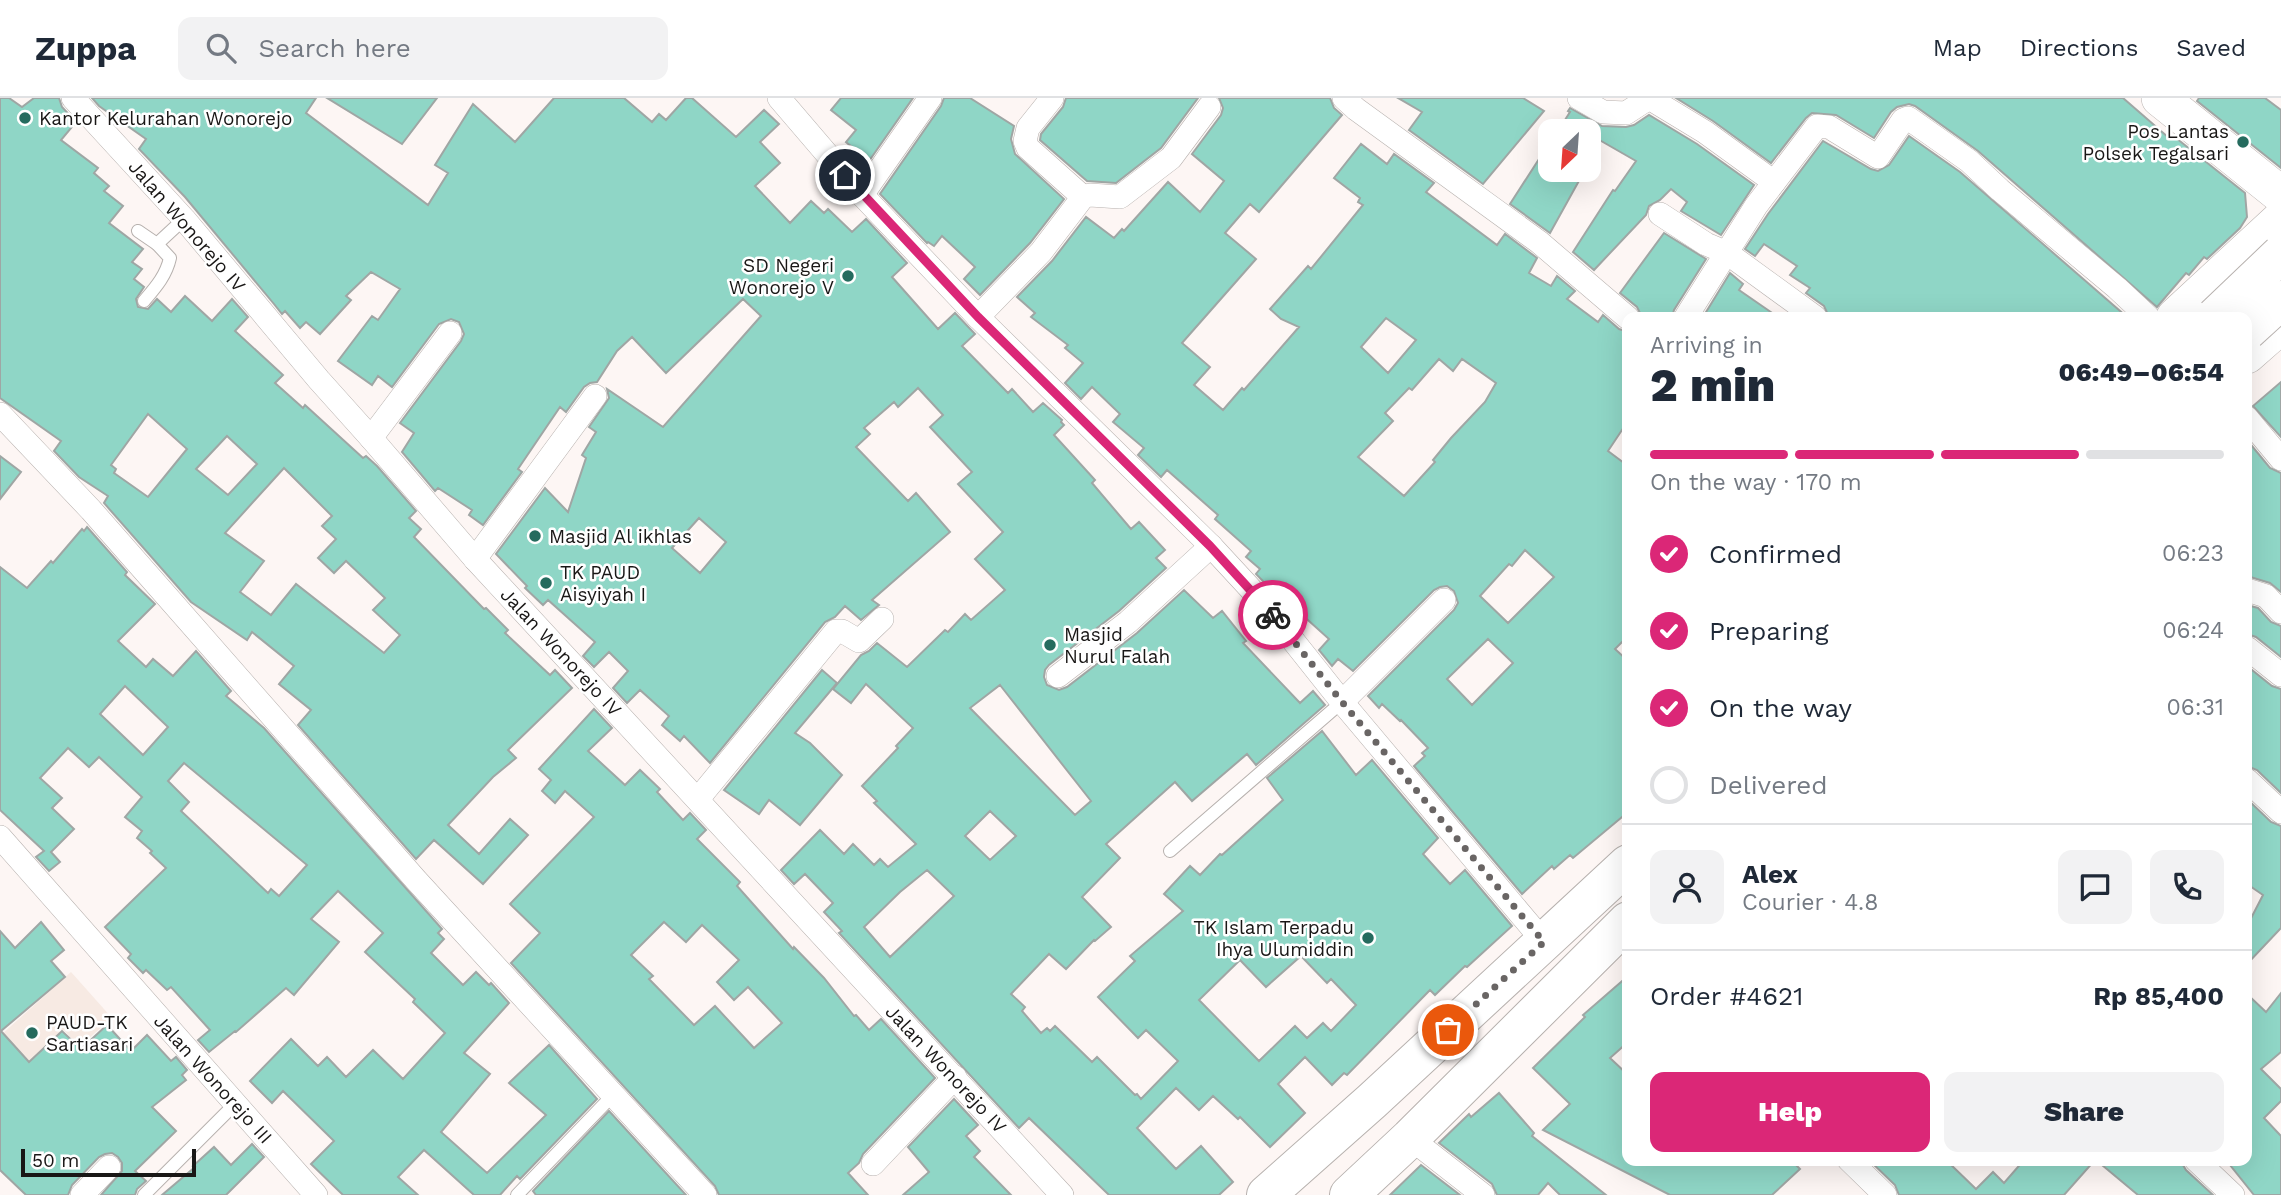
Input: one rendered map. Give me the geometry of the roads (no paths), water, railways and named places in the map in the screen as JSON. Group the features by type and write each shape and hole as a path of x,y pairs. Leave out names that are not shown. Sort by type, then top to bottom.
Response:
{"highway":[{"path":"2220,312 2281,254"},
{"path":"1266,1195 1544,942 1622,865"},
{"path":"1349,1195 1622,932"}],"main road":[{"path":"2160,98 2281,195"},
{"path":"2180,312 2281,219"},
{"path":"2216,279 2251,296 2263,314 2265,329"}],"street":[{"name":"Jalan Wonorejo IV","path":"74,98 184,219 318,380 475,559 1062,1195"},
{"path":"779,98 862,195 978,317 1210,546 1260,599 1342,702 1544,942"},
{"path":"862,195 930,98"},
{"path":"1052,98 1028,128 1025,141 1028,148 1083,197"},
{"path":"1344,98 1539,242 1622,313"},
{"path":"1579,98 1603,112 1626,113 1649,98 1705,132 1774,182"},
{"path":"978,317 1041,252 1083,197 1120,197 1171,158 1209,107"},
{"path":"1689,312 1749,216 1817,126 1829,127 1878,157 1903,120 1908,118 1969,161 2143,312"},
{"path":"1660,214 1706,244 1727,253 1808,312"},
{"path":"371,438 450,332"},
{"path":"475,559 595,396"},
{"path":"0,414 91,510 406,869 705,1195"},
{"path":"2252,424 2281,459"},
{"path":"1058,676 1128,622 1210,546"},
{"path":"2252,592 2266,596 2281,612"},
{"path":"1342,702 1444,600"},
{"path":"698,799 836,631 842,631 859,641 882,619"},
{"path":"2252,652 2281,675"},
{"path":"2252,785 2281,812"},
{"name":"Jalan Wonorejo III","path":"0,837 317,1195"},
{"path":"873,1164 954,1077"},
{"path":"1410,1138 1483,1195"},
{"path":"1855,1166 1885,1195"},
{"path":"2202,1166 2233,1195"},
{"path":"82,1195 109,1167"}],"lane":[{"path":"157,244 184,219"},
{"path":"138,231 157,244 170,258 161,281 144,301"},
{"path":"1170,851 1342,702"},
{"path":"517,1195 613,1095"},
{"path":"144,1195 235,1104"}],"place":[{"name":"Kantor Kelurahan Wonorejo","path":"25,118"},
{"name":"Pos Lantas Polsek Tegalsari","path":"2243,142"},
{"name":"SD Negeri Wonorejo V","path":"848,276"},
{"name":"Masjid Al ikhlas","path":"535,536"},
{"name":"TK PAUD Aisyiyah I","path":"546,583"},
{"name":"Masjid Nurul Falah","path":"1050,645"},
{"name":"TK Islam Terpadu Ihya Ulumiddin","path":"1368,938"},
{"name":"PAUD-TK Sartiasari","path":"32,1033"}]}
